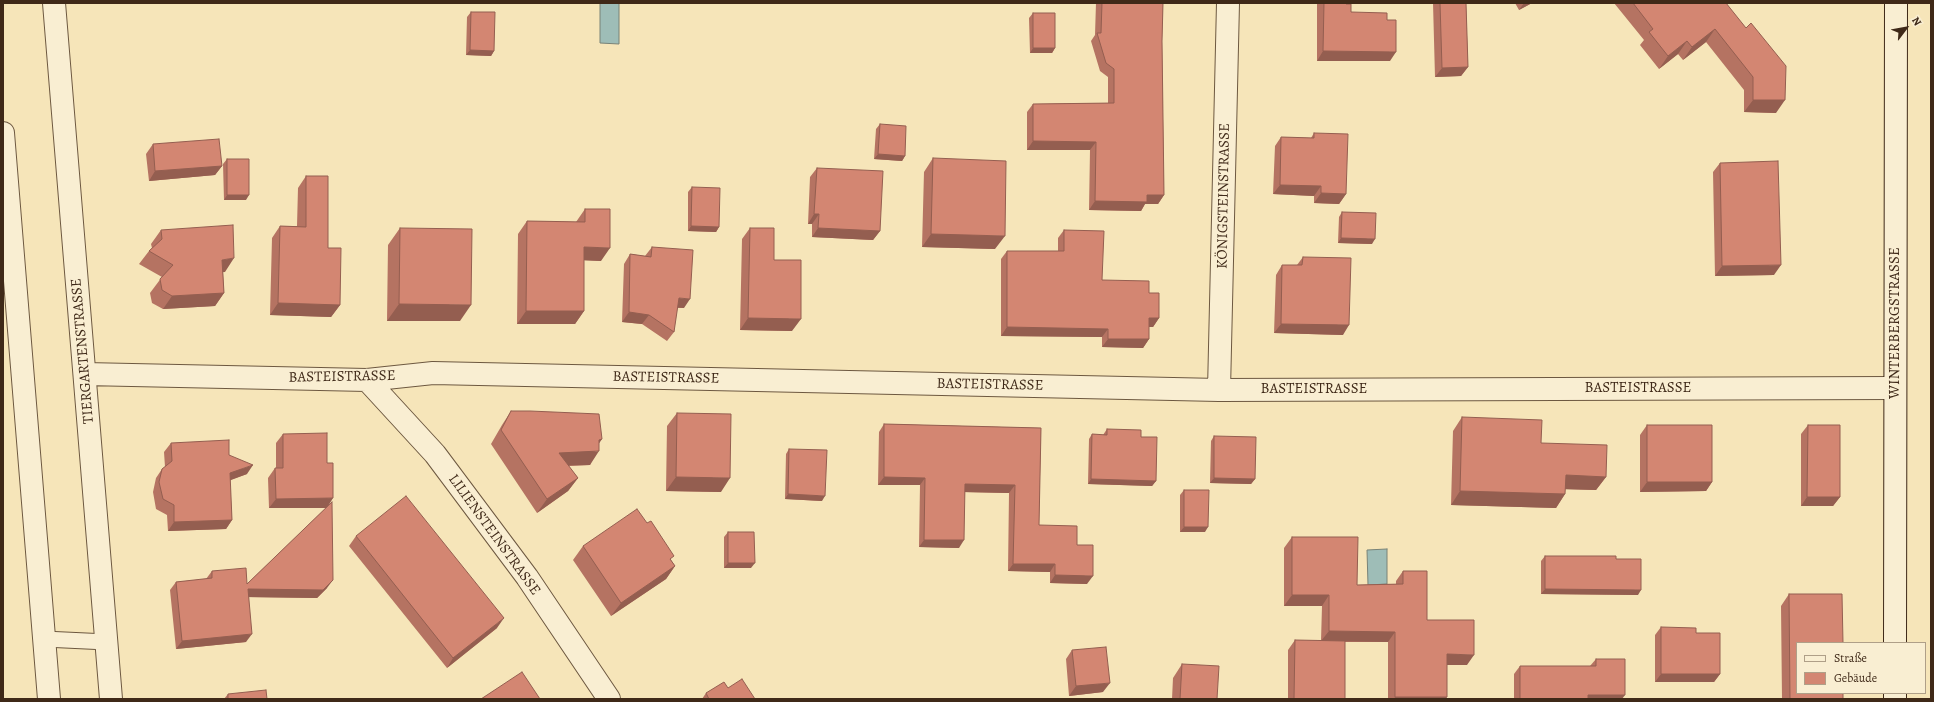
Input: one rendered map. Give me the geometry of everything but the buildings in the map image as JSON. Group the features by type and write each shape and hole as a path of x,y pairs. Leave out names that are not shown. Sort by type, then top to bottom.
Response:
{"street":[{"name":"TIERGARTENSTRASSE","path":"54,3 111,699"},
{"name":"KÖNIGSTEINSTRASSE","path":"1219,390 1228,3"},
{"name":"WINTERBERGSTRASSE","path":"1895,642 1896,3"},
{"path":"3,133 49,699"},
{"name":"BASTEISTRASSE","path":"85,374 367,380 433,373 1219,390 1895,388"},
{"name":"LILIENSTEINSTRASSE","path":"367,380 435,454 527,577 609,699"}],"lane":[{"path":"44,640 107,642"}],"water":[{"path":"600,3 619,3 619,44 600,43"},
{"path":"1387,549 1387,584 1368,585 1367,550"}]}
